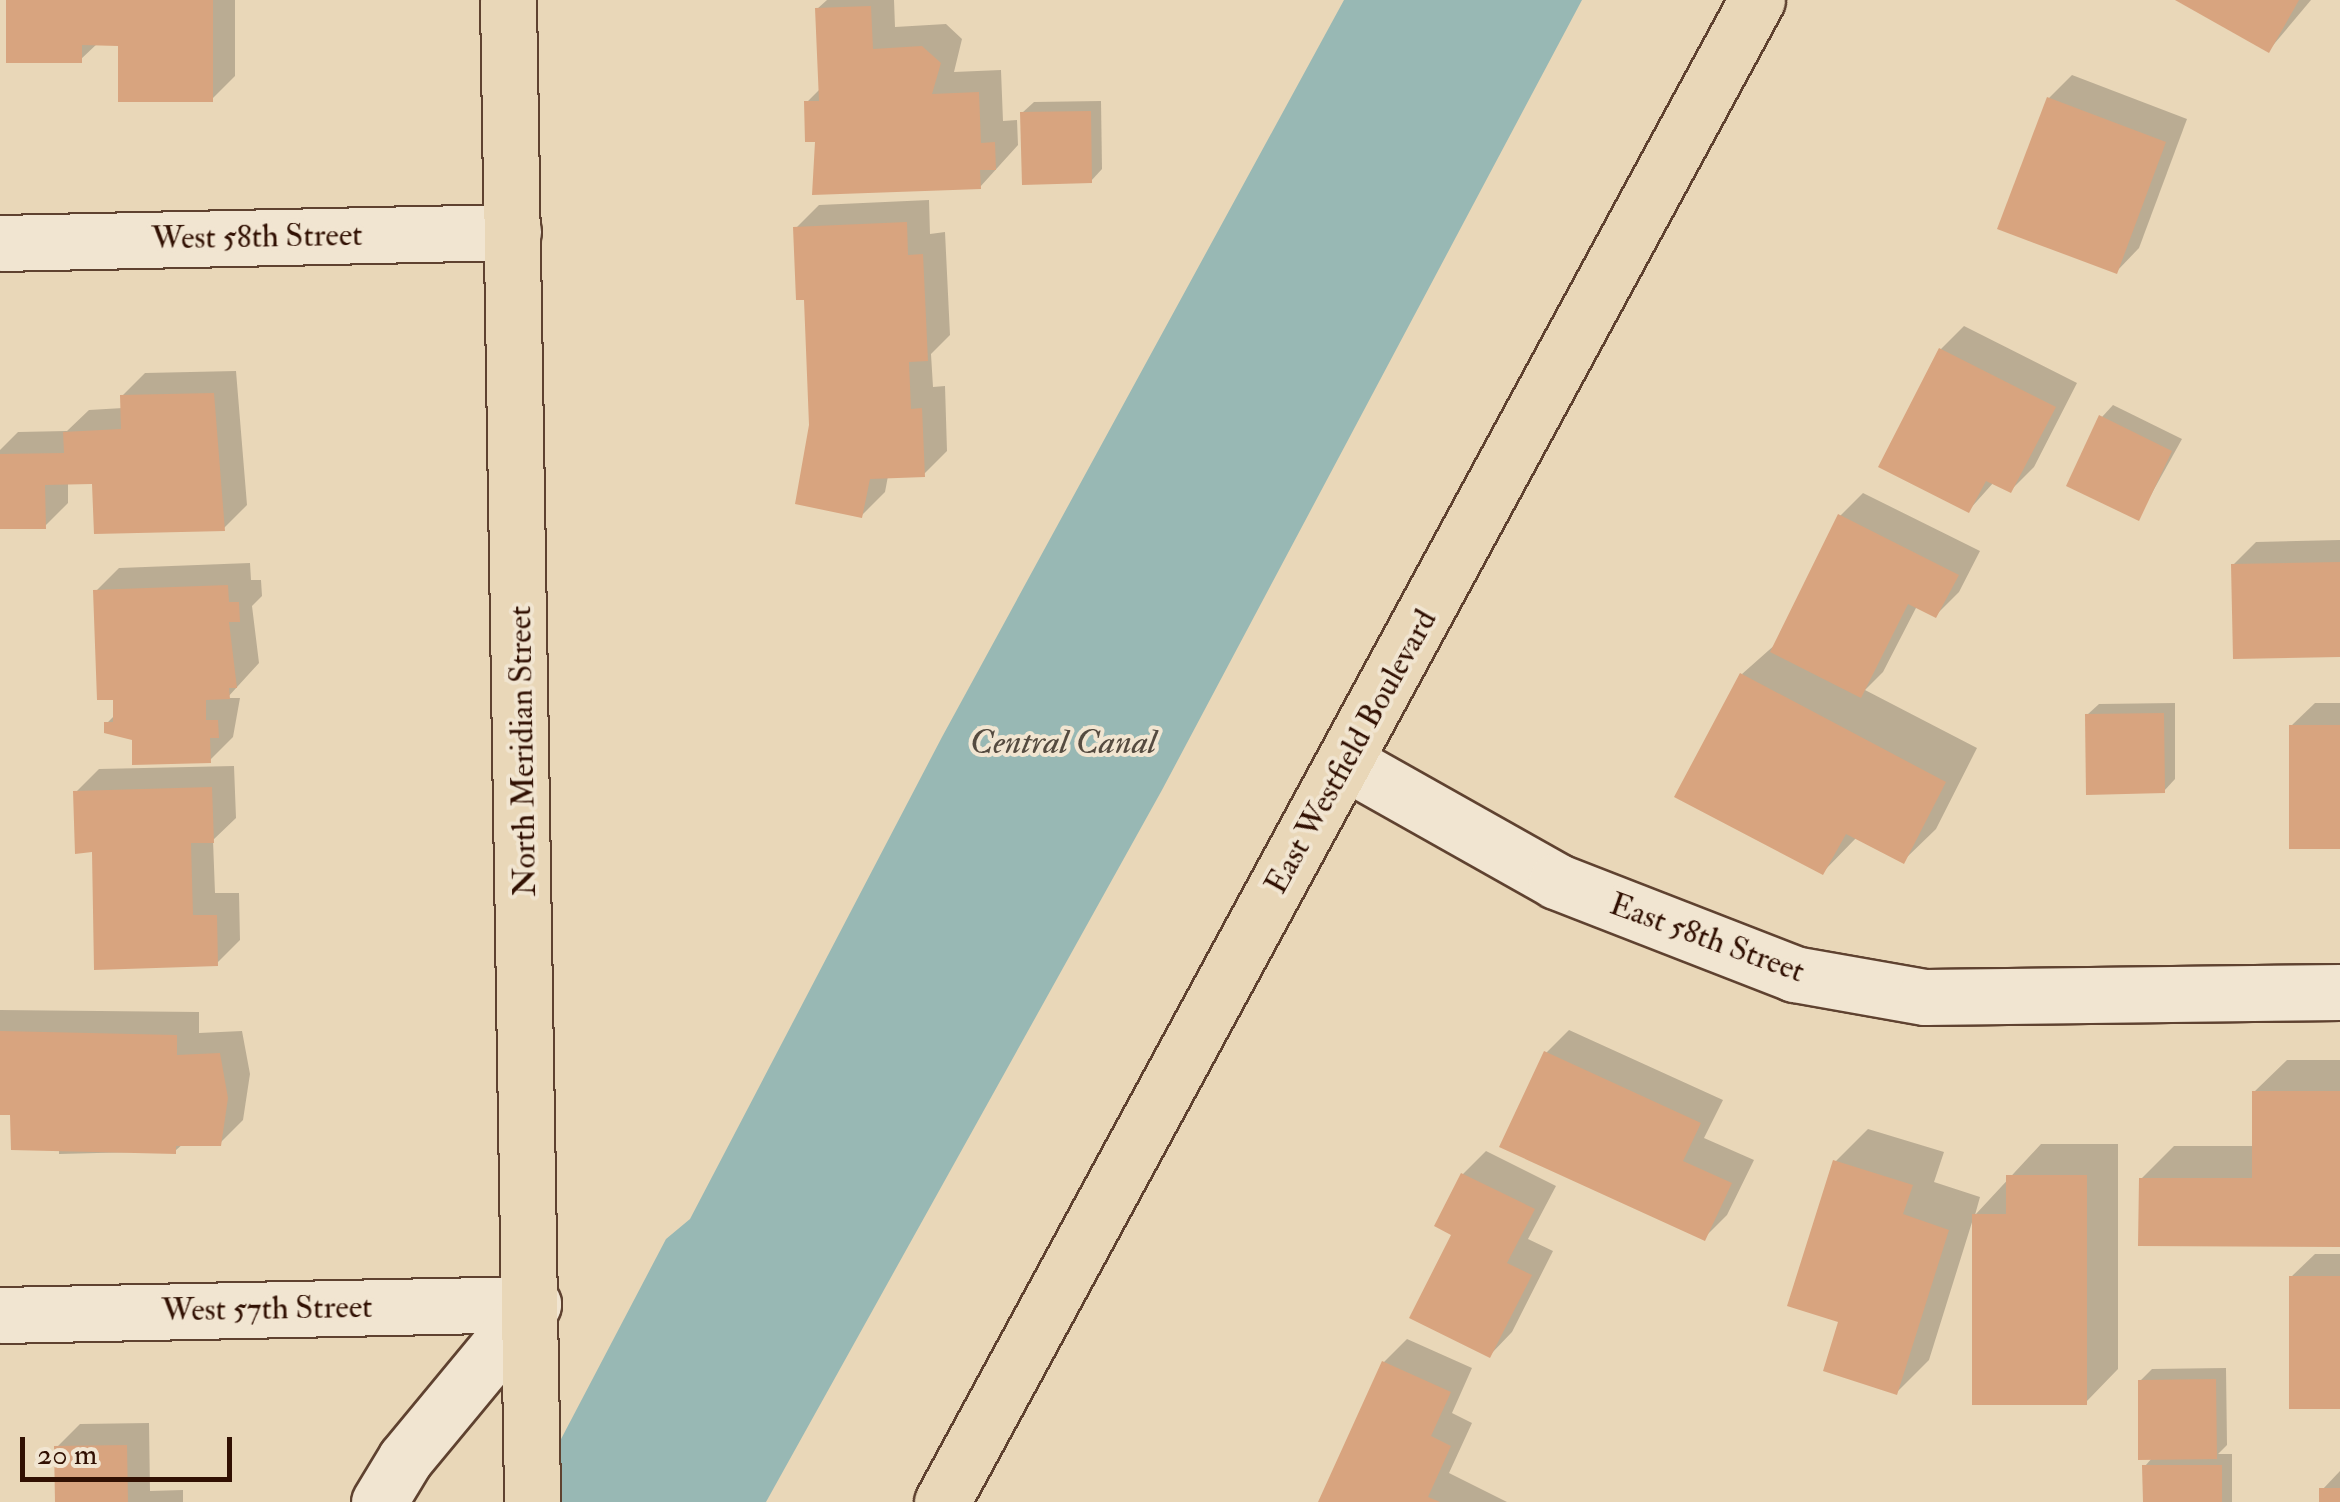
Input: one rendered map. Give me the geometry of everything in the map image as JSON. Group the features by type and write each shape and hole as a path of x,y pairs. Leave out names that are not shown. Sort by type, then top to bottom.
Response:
{"main road":[{"name":"North Meridian Street","path":"508,0 534,1304 532,1502"},
{"name":"East Westfield Boulevard","path":"942,1502 1347,763 1756,0"}],"street":[{"name":"West 58th Street","path":"0,243 513,232"},
{"name":"East 58th Street","path":"1347,763 1556,881 1794,974 1926,997 2340,992"},
{"name":"West 57th Street","path":"0,1315 534,1304"},
{"path":"380,1502 405,1459 534,1304"}],"water":[{"name":"Central Canal","path":"1344,0 1582,0 1162,790 766,1502 528,1502 666,1239 690,1219 942,737"}],"building":[{"path":"6,0 213,0 213,102 118,102 118,46 82,45 82,63 6,63"},
{"path":"2175,0 2299,0 2269,53"},
{"path":"871,6 873,49 922,46 941,63 932,94 979,92 981,143 995,142 996,170 980,170 981,189 812,195 815,142 805,142 804,101 819,101 815,8"},
{"path":"2047,97 2166,142 2117,274 1997,229"},
{"path":"1091,111 1092,183 1022,185 1020,112"},
{"path":"907,222 908,255 923,254 928,361 909,362 911,409 922,408 925,477 870,479 862,518 795,504 809,425 804,300 796,300 793,227"},
{"path":"1939,348 2056,407 2011,493 1986,481 1969,513 1878,467"},
{"path":"214,393 225,531 94,534 92,484 45,485 46,529 0,529 0,454 64,453 63,432 121,429 120,395"},
{"path":"2099,415 2172,451 2139,521 2066,486"},
{"path":"1838,514 1959,575 1936,618 1908,604 1861,698 1770,652"},
{"path":"2340,562 2340,657 2233,659 2231,564"},
{"path":"228,585 229,602 239,602 240,622 229,622 237,688 229,688 230,699 206,700 206,720 218,720 219,738 210,738 211,763 132,765 132,740 104,733 104,722 113,722 113,700 97,700 93,590"},
{"path":"1740,673 1946,782 1904,864 1846,834 1823,875 1674,797"},
{"path":"2164,713 2165,793 2086,795 2085,714"},
{"path":"2289,725 2340,725 2340,849 2289,849"},
{"path":"212,787 214,843 191,843 193,915 217,915 218,966 94,970 92,852 75,854 73,791"},
{"path":"0,1031 177,1035 177,1055 220,1053 228,1098 221,1146 176,1146 176,1154 11,1150 10,1115 0,1115"},
{"path":"1544,1051 1701,1123 1683,1161 1732,1183 1705,1241 1499,1147"},
{"path":"2252,1091 2340,1091 2340,1247 2138,1246 2139,1178 2252,1178"},
{"path":"1833,1160 1913,1185 1903,1214 1949,1230 1897,1395 1823,1371 1838,1322 1787,1306"},
{"path":"1461,1173 1535,1209 1507,1263 1532,1275 1490,1358 1409,1318 1451,1235 1434,1226"},
{"path":"2006,1175 2087,1175 2087,1405 1972,1405 1972,1214 2006,1214"},
{"path":"2289,1276 2340,1276 2340,1409 2289,1409"},
{"path":"1382,1361 1451,1392 1431,1436 1451,1446 1428,1497 1440,1502 1318,1502"},
{"path":"2216,1379 2217,1459 2138,1460 2138,1380"},
{"path":"127,1445 128,1502 55,1502 54,1446"},
{"path":"2142,1465 2222,1465 2222,1502 2143,1502"},
{"path":"2319,1488 2340,1488 2340,1502 2319,1502"}]}
